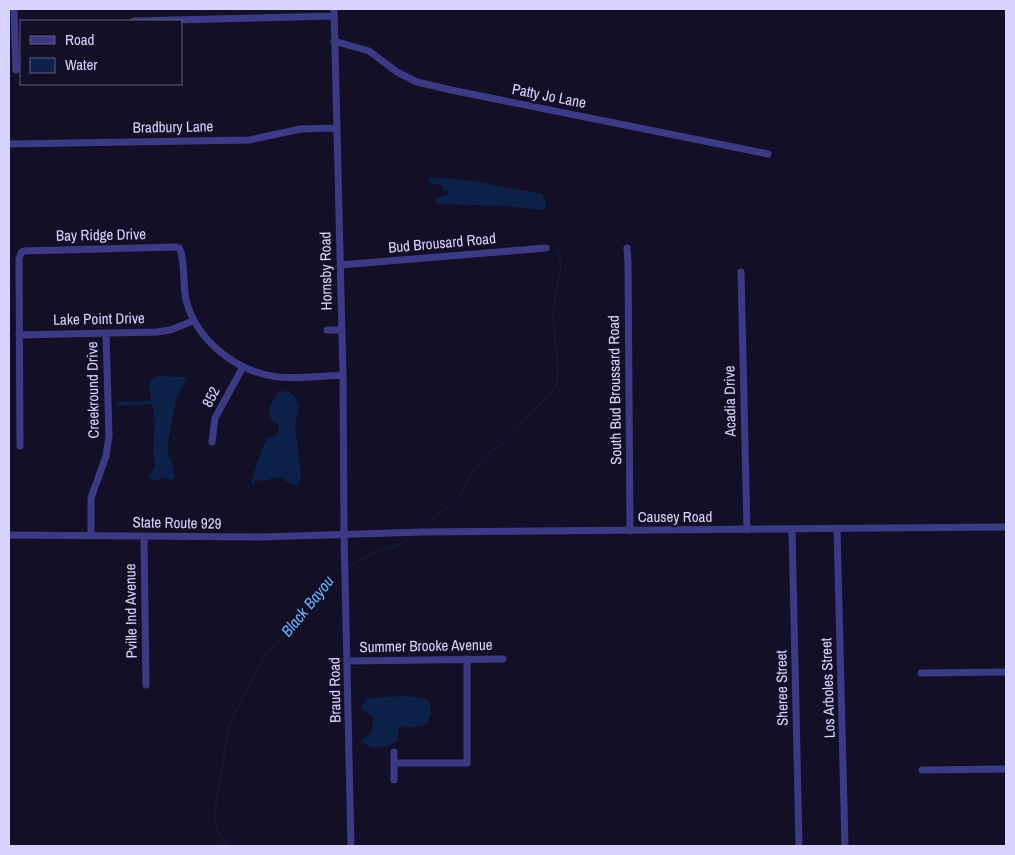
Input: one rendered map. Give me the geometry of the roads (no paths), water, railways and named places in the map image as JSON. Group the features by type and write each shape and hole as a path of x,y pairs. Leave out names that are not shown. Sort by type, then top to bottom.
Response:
{"street":[{"path":"14,9 18,24 16,70"},
{"path":"156,20 334,12"},
{"name":"Hornsby Road","path":"334,12 343,375 344,534"},
{"name":"Patty Jo Lane","path":"334,41 370,52 397,72 416,82 768,154"},
{"name":"Bradbury Lane","path":"9,144 249,140 301,129 336,128"},
{"name":"Bay Ridge Drive","path":"19,335 19,259 23,252 47,250 179,248 182,256 185,292 193,321"},
{"name":"Bud Brousard Road","path":"340,265 546,248"},
{"name":"South Bud Broussard Road","path":"627,248 630,531"},
{"name":"Acadia Drive","path":"741,272 747,530"},
{"path":"193,321 213,345 243,367 261,374 285,377 343,375"},
{"name":"Lake Point Drive","path":"19,335 157,332 179,327 193,321"},
{"path":"327,330 342,330"},
{"name":"Creekround Drive","path":"91,534 91,498 106,456 109,436 106,333"},
{"path":"19,335 20,446"},
{"name":"852","path":"212,442 216,418 243,367"},
{"name":"Causey Road","path":"344,534 1006,528"},
{"name":"Los Arboles Street","path":"837,529 845,846"},
{"name":"Sheree Street","path":"792,530 799,846"},
{"name":"State Route 929","path":"9,534 91,534 144,537 260,537 344,534"},
{"name":"Braud Road","path":"344,534 351,846"},
{"name":"Pville Ind Avenue","path":"144,537 146,685"},
{"path":"394,763 467,764 467,659"},
{"name":"Summer Brooke Avenue","path":"348,661 503,659"},
{"path":"921,673 1006,672"},
{"path":"394,752 394,780"},
{"path":"922,770 1006,769"}],"water":[{"path":"429,178 473,181 542,194 546,202 545,209 437,204 435,199 448,195 448,191 444,190 442,185 429,183"},
{"path":"156,376 184,377 186,380 176,399 168,441 168,456 172,462 175,478 172,480 162,478 154,481 148,476 153,471 155,465 153,452 155,418 152,404 116,406 116,402 151,401 149,384"},
{"path":"288,391 295,397 299,408 295,425 301,475 299,484 286,482 283,477 263,481 256,480 254,484 251,483 266,439 276,435 279,428 279,425 269,418 271,404 279,392"},
{"path":"420,697 429,701 431,712 428,723 422,726 399,728 397,741 382,747 370,747 361,739 365,738 372,731 373,717 361,706 368,699"}],"waterway":[{"name":"Black Bayou","path":"417,529 458,499 474,469 488,454 503,443 556,387 558,372 553,313 561,266 558,249"},
{"name":"Black Bayou","path":"348,567 373,554 401,544 413,535"},
{"name":"Black Bayou","path":"227,846 218,831 214,816 229,726 233,716 265,656 305,615 312,599 333,573 342,569"}]}
